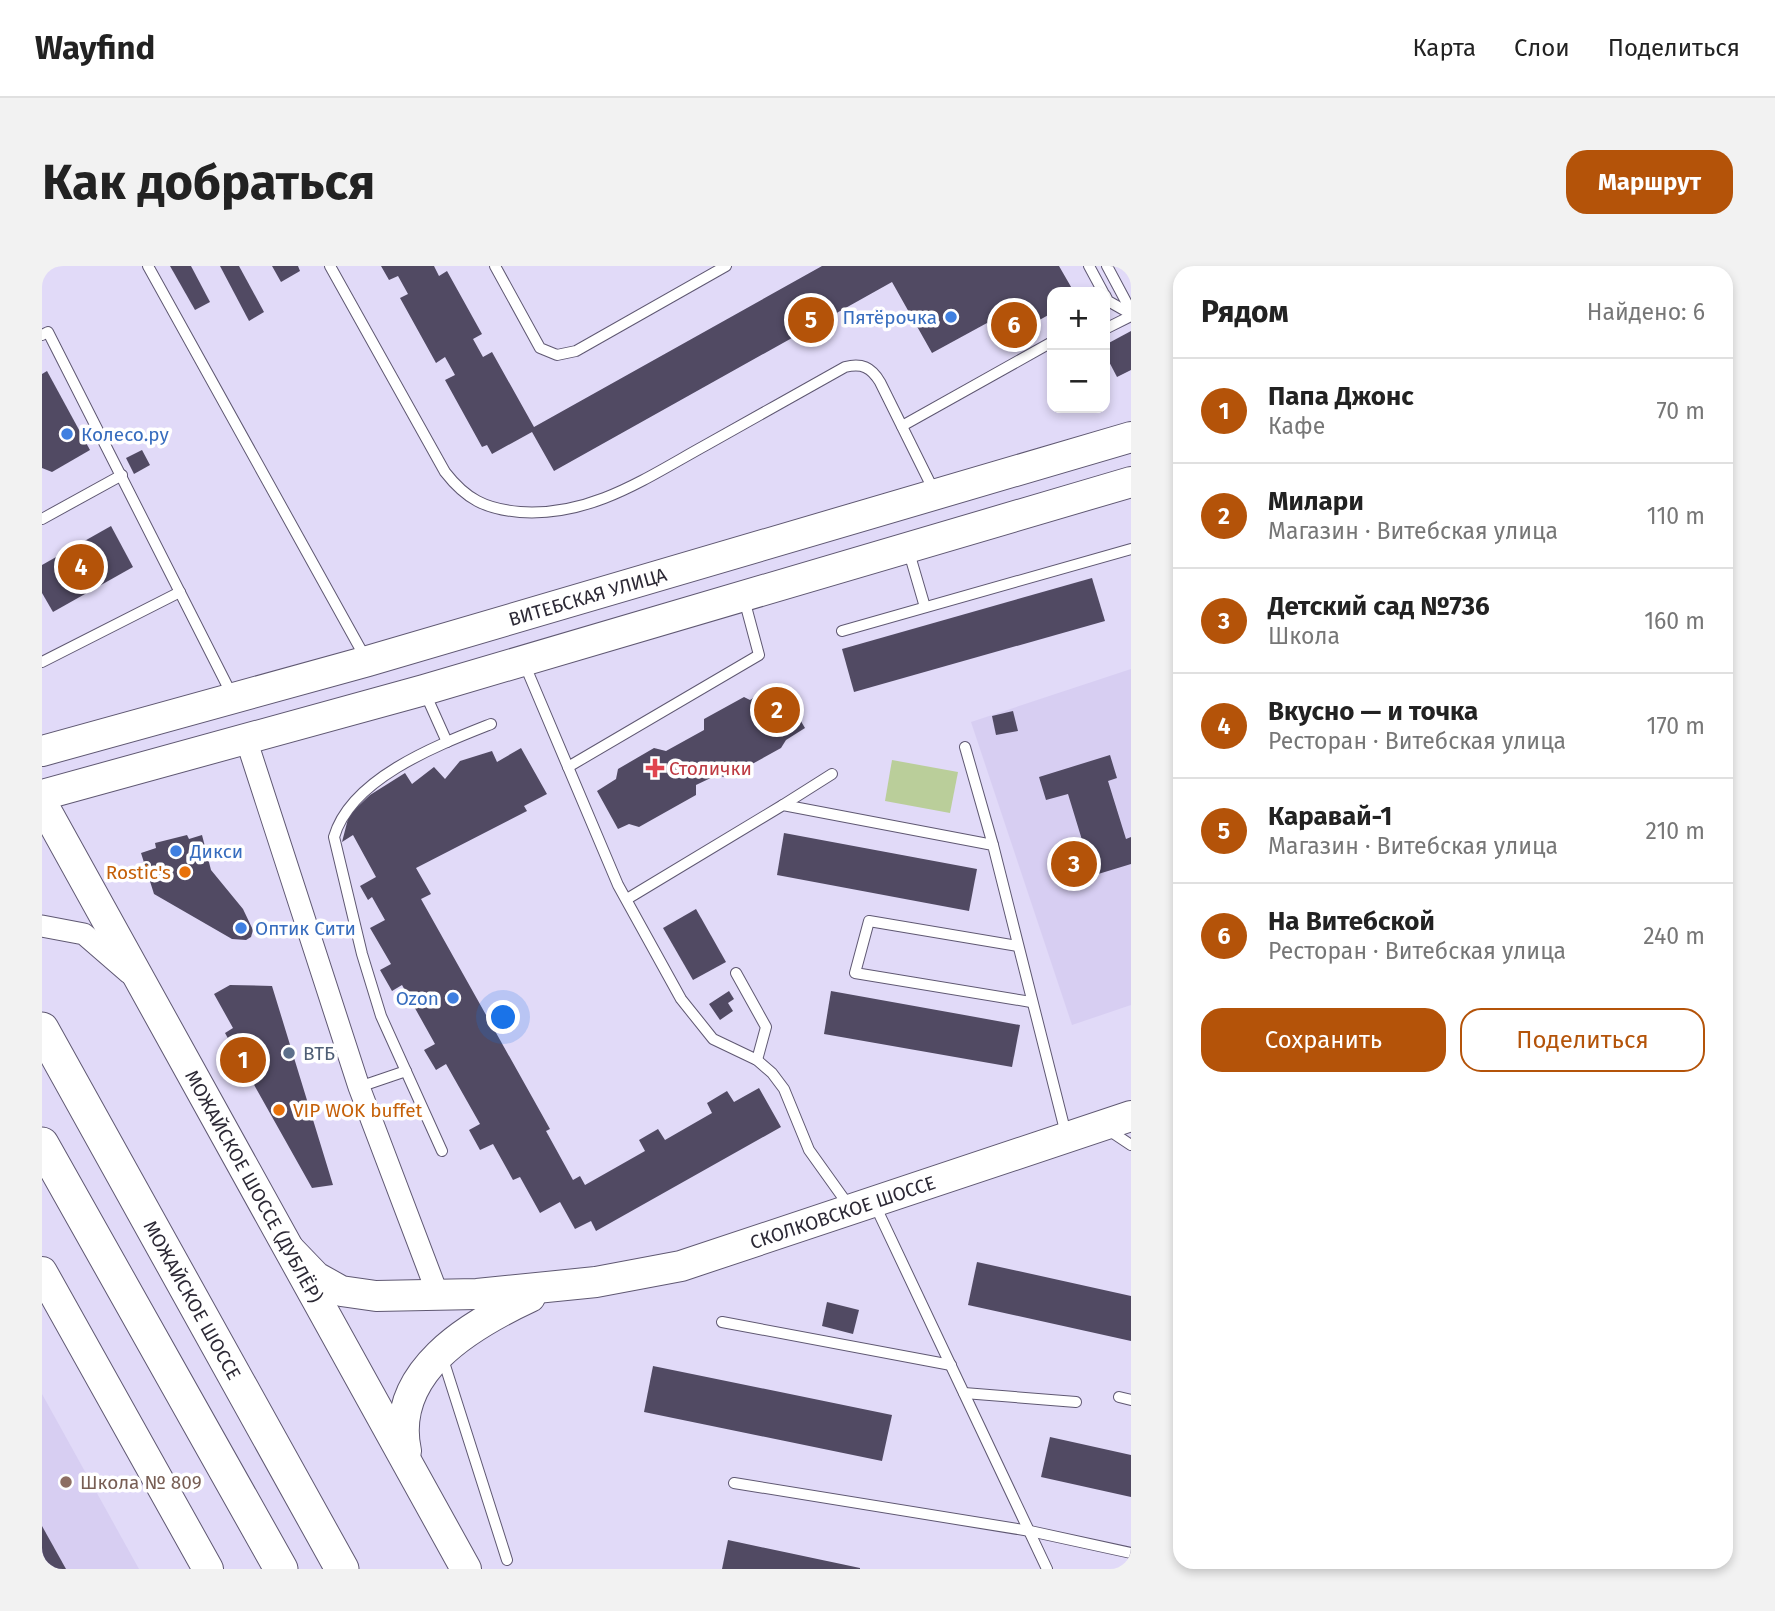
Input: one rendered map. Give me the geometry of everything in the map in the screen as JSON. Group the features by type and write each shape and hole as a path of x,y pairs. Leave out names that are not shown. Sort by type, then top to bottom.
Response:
{"main road":[{"name":"ВИТЕБСКАЯ УЛИЦА","path":"42,751 368,661 1131,438"},
{"path":"42,795 424,690 1131,482"},
{"name":"МОЖАЙСКОЕ ШОССЕ (ДУБЛЁР)","path":"42,803 466,1569"},
{"name":"МОЖАЙСКОЕ ШОССЕ","path":"42,1030 342,1569"},
{"name":"СКОЛКОВСКОЕ ШОССЕ","path":"290,1250 317,1277 341,1291 376,1296 550,1288 681,1266 1131,1115"},
{"path":"42,1144 281,1569"},
{"path":"42,1272 208,1569"},
{"name":"СКОЛКОВСКОЕ ШОССЕ","path":"408,1463 404,1415 411,1391 441,1352 484,1318 550,1288"}],"street":[{"path":"246,739 359,1087 438,1295"},
{"path":"42,926 84,934 115,959 148,992"}],"lane":[{"path":"148,266 368,661"},
{"path":"330,266 444,472 460,492 477,504 496,510 561,512 611,498 845,367 856,365 874,372 935,494"},
{"path":"495,266 540,348 557,355 576,351 726,266"},
{"path":"1089,266 1100,287"},
{"path":"1107,266 1131,314"},
{"path":"1110,302 1131,314"},
{"path":"1110,326 1131,314"},
{"path":"42,335 48,332 233,698"},
{"path":"902,426 1047,345"},
{"path":"42,519 122,475"},
{"path":"908,548 925,607"},
{"path":"842,631 1131,549"},
{"path":"42,662 180,592"},
{"path":"568,767 758,655 743,597"},
{"path":"523,661 626,899 681,999 713,1039 757,1060 772,1073 784,1089 808,1150 862,1204 951,1365 1047,1569"},
{"path":"424,690 447,742"},
{"path":"442,1151 381,1016 362,954 334,837 339,819 352,802 403,765 447,742 491,724"},
{"path":"965,747 993,845 1067,1137"},
{"path":"626,899 832,774"},
{"path":"783,805 993,845"},
{"path":"1018,946 877,920 869,921 855,972 1031,1002"},
{"path":"736,973 766,1027 757,1060"},
{"path":"359,1087 405,1071"},
{"path":"1102,1125 1131,1145"},
{"path":"722,1322 951,1365"},
{"path":"441,1352 507,1560"},
{"path":"964,1393 1076,1402"},
{"path":"734,1483 1030,1531 1131,1553"}],"shaded area":[{"path":"1131,669 1131,1005 1072,1025 971,722"},
{"name":"Школа № 809","path":"42,1394 139,1569 42,1569"}],"green space":[{"path":"892,760 958,772 950,813 885,801"}],"building":[{"path":"170,266 191,266 210,302 195,310"},
{"path":"220,266 239,266 264,312 249,321"},
{"path":"272,266 298,266 300,271 281,282"},
{"path":"381,266 434,266 439,276 447,271 482,334 473,339 483,357 492,352 534,427 822,266 1059,266 1071,287 1047,287 1047,316 998,343 987,323 932,353 892,282 554,471 532,432 492,454 487,445 482,447 445,380 455,375 445,357 436,363 400,298 408,294 398,276 389,280"},
{"path":"1131,331 1131,370 1117,377 1110,364 1110,342"},
{"path":"47,371 90,450 52,472 42,468 42,374"},
{"path":"142,450 150,465 134,474 126,458"},
{"path":"111,526 133,567 53,612 42,593 42,565"},
{"path":"1092,578 1105,621 854,692 842,649"},
{"path":"778,683 805,728 786,740 781,748 727,778 717,775 696,785 696,795 639,827 629,824 618,829 597,791 616,779 618,769 654,748 666,751 704,730 704,719 744,697 750,700"},
{"path":"1013,711 1018,731 996,735 992,716"},
{"path":"521,748 547,794 524,806 527,811 416,868 431,894 421,899 550,1129 546,1131 573,1180 580,1176 585,1185 645,1151 639,1140 658,1129 665,1140 712,1113 707,1103 727,1091 734,1102 759,1088 781,1127 596,1231 591,1221 575,1229 560,1202 540,1213 520,1177 513,1180 493,1144 480,1150 469,1130 480,1124 446,1064 436,1070 424,1050 435,1044 402,985 392,991 380,970 391,964 370,928 385,920 372,897 368,900 360,886 376,877 353,835 342,842 349,815 370,795 405,773 412,784 434,767 445,779 460,761 492,751 497,762"},
{"path":"1110,755 1117,778 1108,781 1126,839 1131,837 1131,864 1072,882 1065,859 1086,853 1068,794 1046,800 1039,777"},
{"path":"784,833 977,869 969,911 777,875"},
{"path":"187,835 189,839 202,835 211,870 243,909 253,930 251,937 246,940 232,939 154,894 141,853 156,848 155,843"},
{"path":"696,909 726,962 693,980 663,928"},
{"path":"230,985 272,986 333,1185 312,1188 225,1033 233,1028 214,994"},
{"path":"729,991 734,999 728,1003 733,1011 720,1020 709,1004"},
{"path":"831,991 1020,1025 1012,1067 824,1034"},
{"path":"977,1262 1131,1296 1131,1341 968,1305"},
{"path":"827,1302 859,1310 853,1334 822,1326"},
{"path":"653,1366 892,1415 882,1461 644,1412"},
{"path":"1050,1437 1131,1455 1131,1497 1041,1477"},
{"path":"42,1526 66,1569 42,1569"},
{"path":"728,1540 860,1568 860,1569 722,1569"}],"place":[{"name":"Пятёрочка","path":"951,317"},
{"name":"Каравай-1","path":"811,320"},
{"name":"На Витебской","path":"1014,325"},
{"name":"Колесо.ру","path":"67,434"},
{"name":"Вкусно — и точка","path":"81,567"},
{"name":"Милари","path":"777,710"},
{"name":"Столички","path":"655,768"},
{"name":"Дикси","path":"176,851"},
{"name":"Детский сад №736","path":"1074,864"},
{"name":"Rostic's","path":"185,872"},
{"name":"Оптик Сити","path":"241,928"},
{"name":"Ozon","path":"453,998"},
{"name":"ВТБ","path":"289,1053"},
{"name":"Папа Джонс","path":"243,1060"},
{"name":"VIP WOK buffet","path":"279,1110"},
{"name":"Школа № 809","path":"66,1482"}]}
